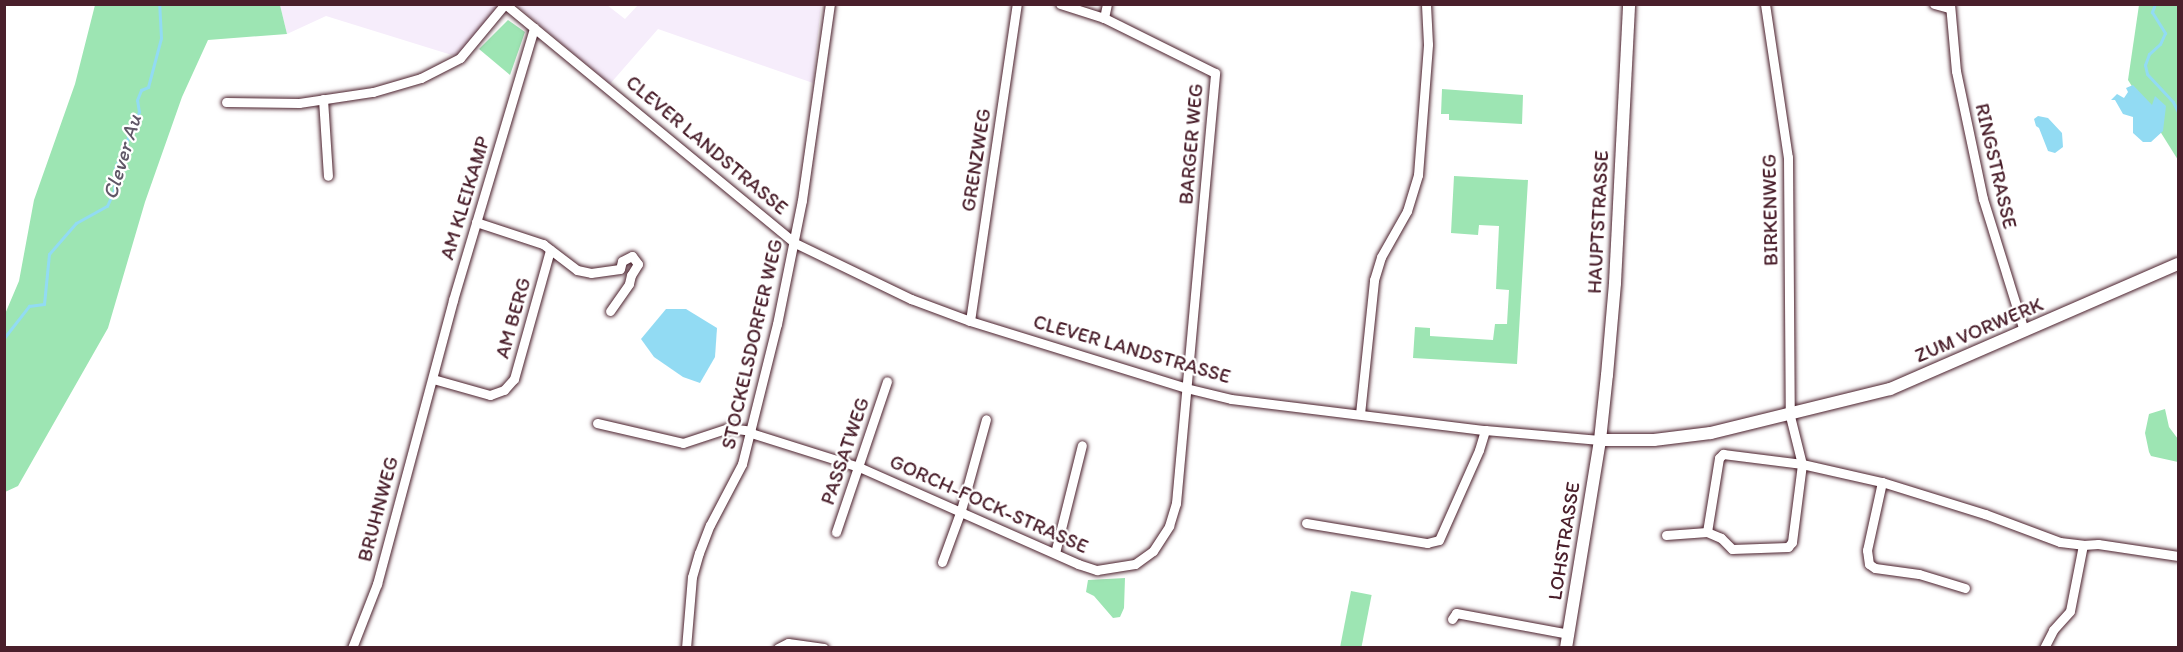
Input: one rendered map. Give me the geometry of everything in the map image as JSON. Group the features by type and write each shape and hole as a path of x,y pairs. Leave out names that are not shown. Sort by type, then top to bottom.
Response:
{"main road":[{"name":"HAUPTSTRASSE","path":"1600,440 1614,307 1629,4"},
{"name":"ZUM VORWERK","path":"1790,416 1890,389 2178,264"},
{"name":"CLEVER LANDSTRASSE","path":"1600,440 1675,439 1790,416"},
{"name":"LOHSTRASSE","path":"1566,648 1600,440"}],"street":[{"path":"226,102 298,103 373,92 421,78 460,58 505,4 514,7"},
{"name":"STOCKELSDORFER WEG","path":"686,648 693,577 699,553 710,525 732,487 752,432 795,243 830,4"},
{"name":"GRENZWEG","path":"970,321 1017,4"},
{"name":"BARGER WEG","path":"1060,4 1104,18 1215,73 1186,388"},
{"path":"1104,18 1107,4"},
{"path":"1360,414 1374,280 1381,257 1407,211 1418,174 1428,44 1426,4"},
{"name":"BIRKENWEG","path":"1766,4 1788,157 1790,416"},
{"path":"1934,4 1949,6"},
{"name":"RINGSTRASSE","path":"1949,6 1956,71 1983,199 2024,331"},
{"name":"CLEVER LANDSTRASSE","path":"514,7 534,27 795,243 911,299 970,321 1186,388 1231,399 1485,430 1600,440"},
{"name":"AM KLEIKAMP","path":"433,379 476,222 534,27"},
{"path":"323,99 328,177"},
{"path":"476,222 543,244 577,270 591,273 620,269 631,275"},
{"name":"AM BERG","path":"433,379 490,395 504,390 514,379 550,250"},
{"path":"610,311 629,284 631,275 638,264 632,256 622,261 620,269"},
{"name":"BRUHNWEG","path":"352,648 377,584 433,379"},
{"name":"PASSATWEG","path":"836,532 887,381"},
{"name":"GORCH-FOCK-STRASSE","path":"597,423 683,443 728,428 752,432 859,467 1097,570 1135,564 1153,551 1169,526 1176,503 1186,388"},
{"path":"1666,535 1707,532 1721,538 1732,549 1788,547 1792,542 1802,464 1790,416"},
{"path":"942,562 961,510 986,419"},
{"path":"1306,523 1427,543 1438,540 1479,450 1485,430"},
{"path":"1055,553 1082,445"},
{"path":"1707,532 1719,458 1723,454 1802,464 1882,482 1985,514 2060,542 2098,544 2178,556"},
{"path":"1882,482 1867,550 1869,564 1875,568 1919,574 1965,588"},
{"path":"2044,648 2053,630 2070,612 2083,545"},
{"path":"1452,619 1456,614 1569,634"},
{"path":"778,648 788,643 824,648"}],"shaded area":[{"path":"280,5 508,5 455,56 326,16 287,34"},
{"path":"516,5 607,5 625,19 638,5 821,5 813,83 658,29 610,84"}],"green space":[{"path":"95,5 280,5 287,34 208,40 182,97 145,202 108,328 18,486 5,492 5,314 19,281 34,200 75,84"},
{"path":"2139,5 2178,5 2178,160 2128,80"},
{"path":"508,20 525,32 510,75 479,49"},
{"path":"1442,89 1523,95 1522,124 1449,120 1449,114 1441,114"},
{"path":"1454,176 1528,180 1517,364 1413,358 1415,327 1430,328 1430,336 1493,340 1495,324 1507,324 1509,290 1496,289 1499,226 1479,225 1478,235 1451,233"},
{"path":"2165,409 2169,427 2178,439 2178,462 2151,456 2149,452 2145,433 2149,414"},
{"path":"1125,578 1124,608 1120,617 1113,618 1094,596 1086,592 1088,580"},
{"path":"1351,591 1372,595 1361,648 1340,647"}],"water":[{"path":"2133,85 2152,105 2155,96 2166,106 2163,131 2151,142 2143,142 2133,133 2133,117 2123,114 2115,100 2111,100 2117,94 2124,98 2128,92 2126,88"},
{"path":"2038,116 2048,118 2062,133 2063,147 2055,153 2048,151 2039,128 2036,126 2034,119"},
{"path":"666,309 686,309 717,328 715,357 700,383 683,377 654,357 641,339"}],"waterway":[{"name":"Clever Au","path":"4,338 29,306 44,304 49,254 76,223 107,206 114,190 115,168 139,112 137,100 141,90 148,87 161,38 159,4"},
{"path":"2155,4 2152,12 2165,33 2160,44 2149,54 2145,65 2147,74 2173,102 2178,112"}]}
